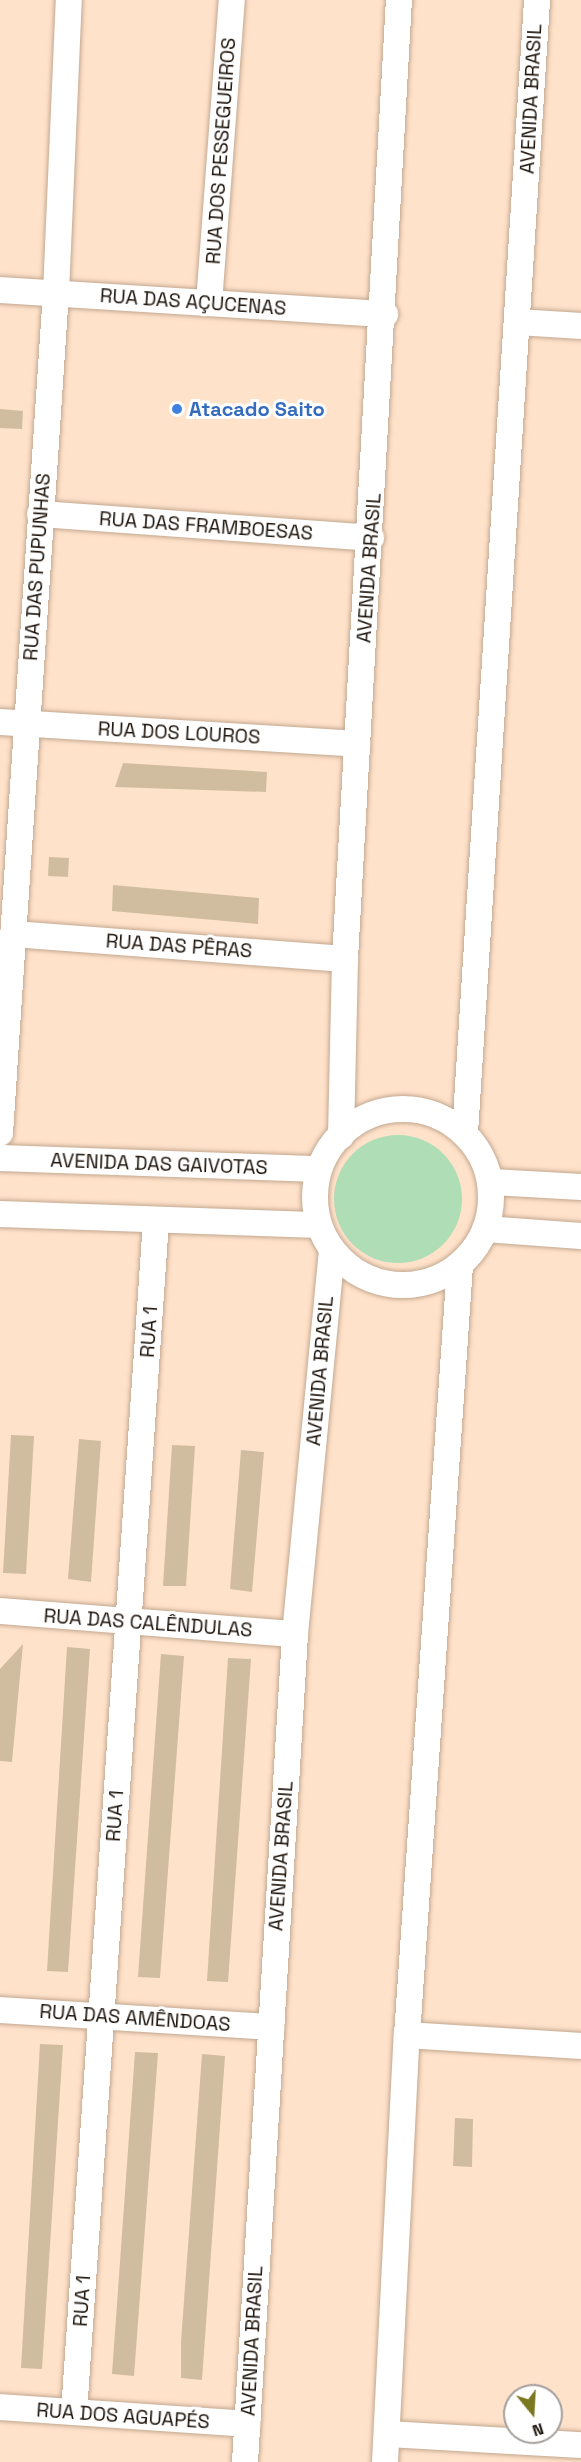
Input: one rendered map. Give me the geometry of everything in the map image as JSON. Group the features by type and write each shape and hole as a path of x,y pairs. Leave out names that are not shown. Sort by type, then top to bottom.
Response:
{"street":[{"name":"RUA DAS PUPUNHAS","path":"0,1133 56,293 69,0"},
{"name":"RUA DOS PESSEGUEIROS","path":"209,303 232,0"},
{"name":"AVENIDA BRASIL","path":"341,1136 345,959 385,314 399,0"},
{"name":"AVENIDA BRASIL","path":"465,1133 537,0"},
{"name":"RUA DAS AÇUCENAS","path":"0,290 385,314"},
{"path":"518,322 581,326"},
{"name":"RUA DAS FRAMBOESAS","path":"40,514 371,538"},
{"name":"RUA DOS LOUROS","path":"0,722 357,744"},
{"name":"RUA DAS PÊRAS","path":"13,934 345,959"},
{"path":"411,1109 440,1116 465,1133 483,1157 492,1182 485,1229 460,1266 435,1280 407,1286 370,1278 332,1251 319,1225 314,1197 319,1169 341,1136 381,1112 411,1109"},
{"name":"AVENIDA DAS GAIVOTAS","path":"0,1158 319,1169"},
{"path":"492,1182 581,1187"},
{"path":"0,1214 319,1225"},
{"name":"RUA 1","path":"74,2412 156,1221"},
{"path":"485,1229 581,1236"},
{"name":"AVENIDA BRASIL","path":"245,2462 295,1634 332,1251"},
{"path":"385,2462 407,2036 460,1266"},
{"name":"RUA DAS CALÊNDULAS","path":"0,1611 295,1634"},
{"name":"RUA DAS AMÊNDOAS","path":"0,2010 271,2027"},
{"path":"407,2036 581,2046"},
{"name":"RUA DOS AGUAPÉS","path":"0,2407 247,2424"},
{"path":"388,2434 581,2445"}],"green space":[{"path":"398,1135 423,1140 444,1153 457,1174 462,1199 457,1224 444,1245 423,1258 398,1263 373,1258 352,1245 339,1224 334,1199 339,1174 352,1153 373,1140"}],"building":[{"path":"0,409 23,411 22,429 0,428"},
{"path":"123,763 267,772 266,792 115,787"},
{"path":"49,857 69,858 68,877 48,876"},
{"path":"113,885 259,898 258,924 112,911"},
{"path":"11,1435 34,1436 26,1574 3,1573"},
{"path":"79,1439 101,1441 91,1582 68,1579"},
{"path":"172,1445 195,1446 186,1586 163,1586"},
{"path":"241,1450 264,1452 252,1592 230,1589"},
{"path":"23,1644 12,1762 0,1761 0,1669"},
{"path":"67,1647 90,1649 68,1972 47,1971"},
{"path":"161,1654 184,1656 160,1978 138,1977"},
{"path":"228,1658 251,1659 228,1982 207,1981"},
{"path":"40,2044 63,2045 42,2369 21,2368"},
{"path":"135,2052 158,2053 134,2376 112,2374"},
{"path":"202,2054 225,2056 202,2380 181,2378 181,2342"},
{"path":"455,2118 473,2119 472,2167 453,2166"}],"place":[{"name":"Atacado Saito","path":"177,409"}]}
